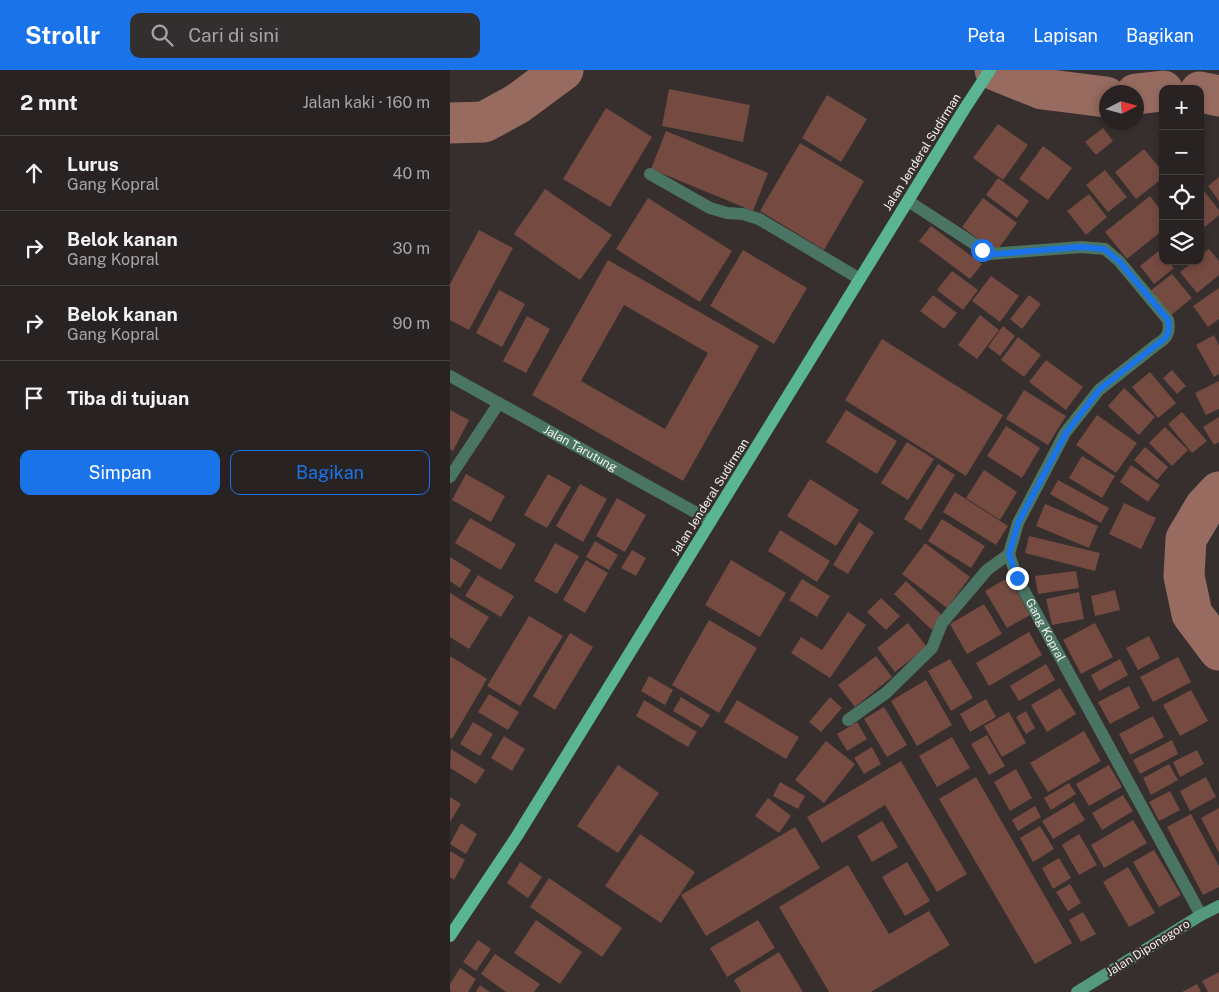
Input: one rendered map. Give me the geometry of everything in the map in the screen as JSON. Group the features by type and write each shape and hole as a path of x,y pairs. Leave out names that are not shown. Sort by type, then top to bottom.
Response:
{"main road":[{"name":"Jalan Jenderal Sudirman","path":"450,936 517,836 990,70"}],"street":[{"path":"650,174 710,208 727,213 743,214 759,220 860,279"},
{"path":"848,720 886,693 932,648 942,623 987,570 1009,554 1018,523 1066,433 1099,390 1164,340 1169,333 1168,320 1119,261 1104,249 1081,247 990,254 908,201"},
{"name":"Jalan Tarutung","path":"450,376 711,521"},
{"path":"450,476 499,403"},
{"name":"Gang Kopral","path":"1009,554 1017,578 1201,915"},
{"name":"Jalan Diponegoro","path":"1078,992 1201,915 1219,906"}],"building":[{"path":"669,89 750,105 743,142 662,126"},
{"path":"827,95 867,119 841,162 802,138"},
{"path":"606,108 652,137 610,207 563,179"},
{"path":"998,124 1028,145 1003,180 973,158"},
{"path":"1100,130 1105,130 1113,141 1096,155 1085,142"},
{"path":"666,131 768,173 753,211 651,169"},
{"path":"800,143 864,181 824,250 760,211"},
{"path":"1043,146 1072,168 1048,200 1019,179"},
{"path":"1144,149 1159,167 1159,181 1136,199 1115,172"},
{"path":"1105,170 1127,197 1108,212 1086,185"},
{"path":"1219,177 1219,201 1208,186"},
{"path":"998,178 1029,201 1017,218 986,195"},
{"path":"545,189 612,235 580,280 514,234"},
{"path":"1204,191 1219,210 1219,215 1204,228"},
{"path":"1089,194 1107,217 1086,235 1067,211"},
{"path":"1150,196 1159,208 1159,233 1127,259 1105,232"},
{"path":"648,198 732,251 700,302 616,249"},
{"path":"983,198 1017,223 996,252 962,227"},
{"path":"931,226 982,264 970,279 919,241"},
{"path":"479,230 513,248 469,330 450,320 450,284"},
{"path":"1209,249 1219,261 1219,275 1197,293 1180,272 1189,265 1204,265 1204,253"},
{"path":"743,250 807,288 774,344 710,306"},
{"path":"1159,251 1159,265 1171,265 1174,268 1154,284 1140,266"},
{"path":"608,260 759,346 683,481 532,395","holes":["624,305 708,353 665,429 581,381"]},
{"path":"952,271 978,290 963,310 937,290"},
{"path":"1172,274 1192,298 1170,316 1150,291"},
{"path":"991,276 1019,296 1000,322 972,301"},
{"path":"1219,288 1219,319 1208,327 1193,306"},
{"path":"499,290 525,304 502,347 476,333"},
{"path":"933,295 957,313 944,329 920,311"},
{"path":"1029,295 1041,304 1022,329 1010,319"},
{"path":"980,315 999,330 977,359 958,345"},
{"path":"527,316 550,329 526,373 503,361"},
{"path":"1003,326 1015,336 1000,356 988,347"},
{"path":"1214,335 1219,345 1219,374 1214,377 1196,345"},
{"path":"1018,337 1041,355 1024,377 1001,360"},
{"path":"882,339 1003,415 966,476 845,400"},
{"path":"1046,360 1083,387 1066,410 1029,382"},
{"path":"1172,370 1186,386 1177,394 1163,378"},
{"path":"1150,372 1176,403 1158,418 1132,387"},
{"path":"1219,381 1219,409 1206,415 1195,393"},
{"path":"1124,388 1155,417 1139,435 1108,406"},
{"path":"1024,390 1066,416 1048,445 1006,419"},
{"path":"450,410 469,420 453,451 450,449"},
{"path":"846,410 897,441 877,474 826,442"},
{"path":"1182,412 1207,441 1192,453 1168,424"},
{"path":"1097,415 1137,443 1116,473 1076,445"},
{"path":"1219,417 1219,442 1214,445 1203,427"},
{"path":"1006,426 1040,448 1022,478 987,456"},
{"path":"1165,427 1188,450 1172,466 1149,443"},
{"path":"907,442 934,459 908,500 881,483"},
{"path":"1145,447 1168,467 1157,480 1134,460"},
{"path":"1082,456 1115,476 1102,498 1069,478"},
{"path":"938,464 955,475 921,530 904,519"},
{"path":"1131,465 1160,485 1148,502 1120,482"},
{"path":"984,470 1017,492 1000,520 966,498"},
{"path":"466,474 505,496 491,522 452,500"},
{"path":"548,474 571,487 547,528 524,515"},
{"path":"810,479 859,510 836,546 787,516"},
{"path":"1058,480 1109,508 1101,523 1050,494"},
{"path":"580,484 607,499 583,542 556,526"},
{"path":"955,492 1008,526 996,545 943,512"},
{"path":"617,498 646,515 625,552 596,536"},
{"path":"1124,503 1156,518 1141,549 1109,534"},
{"path":"1045,504 1098,526 1089,548 1036,526"},
{"path":"470,518 516,544 501,570 455,543"},
{"path":"942,519 985,546 971,568 928,541"},
{"path":"859,522 874,532 848,574 833,565"},
{"path":"780,530 830,561 817,582 768,551"},
{"path":"1029,536 1100,553 1095,571 1025,553"},
{"path":"595,541 618,555 609,570 586,557"},
{"path":"555,543 579,556 557,594 534,581"},
{"path":"925,543 970,577 947,608 902,574"},
{"path":"632,550 646,558 636,576 621,568"},
{"path":"450,557 471,570 460,588 450,581"},
{"path":"586,560 608,573 585,613 563,600"},
{"path":"731,560 786,593 760,637 705,605"},
{"path":"1076,571 1079,588 1038,594 1035,576"},
{"path":"478,575 514,596 501,617 465,596"},
{"path":"1009,577 1030,615 1007,628 985,591"},
{"path":"802,579 830,596 817,617 789,600"},
{"path":"906,581 944,617 932,630 894,594"},
{"path":"1115,590 1120,610 1095,616 1091,596"},
{"path":"1079,592 1084,619 1052,625 1046,599"},
{"path":"450,593 489,617 469,649 450,637"},
{"path":"881,598 900,616 886,630 867,612"},
{"path":"984,604 1002,634 967,654 950,624"},
{"path":"848,612 866,625 830,678 791,653 801,637 822,650"},
{"path":"529,616 563,636 520,706 487,686"},
{"path":"709,620 757,648 719,713 672,685"},
{"path":"908,623 927,647 895,672 877,648"},
{"path":"1095,623 1113,657 1081,674 1063,640"},
{"path":"1029,632 1042,655 989,686 976,663"},
{"path":"570,633 593,647 555,710 533,696"},
{"path":"1149,636 1160,658 1138,670 1126,648"},
{"path":"450,656 487,679 452,739 450,738"},
{"path":"876,656 892,677 855,707 838,685"},
{"path":"1178,657 1191,682 1153,702 1140,677"},
{"path":"950,659 973,698 951,711 928,671"},
{"path":"1120,659 1128,675 1099,691 1091,675"},
{"path":"1046,664 1055,680 1019,701 1010,686"},
{"path":"649,676 673,690 665,705 641,691"},
{"path":"926,680 952,725 917,746 891,701"},
{"path":"1129,686 1140,708 1110,724 1098,702"},
{"path":"1060,688 1076,714 1047,732 1031,705"},
{"path":"1191,690 1208,721 1180,736 1163,705"},
{"path":"489,694 519,712 508,730 478,712"},
{"path":"681,697 710,715 702,728 673,711"},
{"path":"830,697 842,708 821,732 809,722"},
{"path":"986,699 996,717 970,732 960,714"},
{"path":"644,700 697,732 688,747 636,716"},
{"path":"737,700 799,737 786,759 724,722"},
{"path":"884,707 907,745 887,757 864,719"},
{"path":"1026,711 1035,728 1026,734 1016,717"},
{"path":"1009,712 1026,743 1002,757 984,726"},
{"path":"1153,716 1164,737 1130,755 1119,734"},
{"path":"473,722 493,734 480,756 460,744"},
{"path":"857,722 867,739 847,751 837,734"},
{"path":"1084,731 1101,761 1048,792 1030,763"},
{"path":"987,735 1005,766 989,775 971,744"},
{"path":"504,736 525,749 512,771 491,758"},
{"path":"952,737 970,768 937,787 919,756"},
{"path":"1172,740 1178,754 1140,774 1133,760"},
{"path":"826,741 855,764 824,803 795,780"},
{"path":"872,747 881,764 864,774 854,758"},
{"path":"451,749 485,770 476,784 450,768"},
{"path":"1197,750 1204,764 1180,777 1173,762"},
{"path":"901,761 967,874 937,892 885,805 822,843 807,817"},
{"path":"1169,764 1178,780 1151,795 1143,778"},
{"path":"618,765 659,793 618,853 577,826"},
{"path":"1109,765 1122,787 1089,806 1076,784"},
{"path":"1016,769 1032,798 1010,811 994,782"},
{"path":"976,777 1072,943 1035,964 939,799"},
{"path":"1206,777 1216,797 1190,811 1180,791"},
{"path":"780,782 805,796 798,809 773,796"},
{"path":"1069,783 1076,794 1051,810 1044,798"},
{"path":"1170,791 1180,810 1159,821 1149,802"},
{"path":"1123,795 1133,811 1102,830 1092,813"},
{"path":"450,797 461,804 450,822"},
{"path":"768,798 791,816 779,833 755,816"},
{"path":"1074,802 1085,820 1053,839 1042,821"},
{"path":"1035,806 1041,817 1018,831 1012,820"},
{"path":"1219,808 1219,853 1201,818"},
{"path":"1191,814 1219,866 1219,887 1203,895 1167,827"},
{"path":"1133,820 1147,843 1104,868 1091,845"},
{"path":"882,821 898,847 872,862 857,836"},
{"path":"461,823 477,834 466,854 450,844"},
{"path":"1040,826 1054,849 1033,862 1020,838"},
{"path":"795,827 820,868 706,936 681,895"},
{"path":"640,834 695,872 661,923 605,886"},
{"path":"1079,834 1097,865 1079,875 1062,845"},
{"path":"1154,850 1181,895 1159,907 1133,862"},
{"path":"450,851 465,860 454,880 450,877"},
{"path":"1059,858 1071,878 1053,889 1042,868"},
{"path":"520,862 542,877 528,898 507,883"},
{"path":"907,862 930,901 905,916 882,877"},
{"path":"848,865 889,934 929,911 950,945 871,992 829,992 779,907"},
{"path":"1128,867 1155,913 1129,927 1103,882"},
{"path":"549,878 622,928 602,957 530,907"},
{"path":"1070,884 1081,903 1068,911 1056,892"},
{"path":"1083,912 1096,934 1081,942 1069,920"},
{"path":"536,920 582,952 560,984 514,953"},
{"path":"758,920 775,948 727,977 710,948"},
{"path":"478,940 491,949 476,971 463,962"},
{"path":"779,952 803,992 741,992 734,980"},
{"path":"495,954 540,984 534,992 506,992 481,974"},
{"path":"460,968 476,979 468,992 452,992 450,991 450,984"},
{"path":"1219,972 1219,992 1208,992 1202,981"},
{"path":"1197,984 1201,992 1182,992"},
{"path":"480,985 490,992 476,992"}],"waterway":[{"path":"450,123 484,122 517,104 563,70"},
{"path":"995,70 1042,89 1099,96"},
{"path":"1144,93 1159,91"},
{"path":"1204,93 1219,96"},
{"path":"1219,492 1205,507 1186,539 1184,576 1192,614 1219,650"}],"route":[{"path":"982,250 990,254 996,254 1081,247 1104,249 1119,261 1168,320 1170,328 1164,340 1099,390 1066,433 1018,523 1009,554 1017,578"}]}
